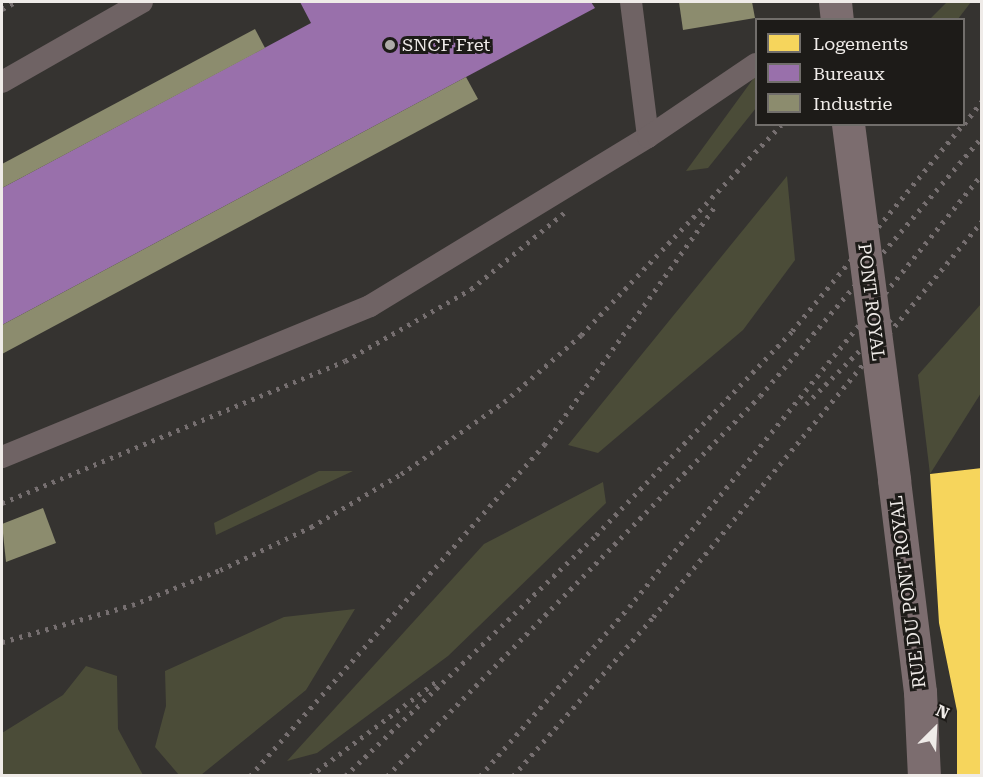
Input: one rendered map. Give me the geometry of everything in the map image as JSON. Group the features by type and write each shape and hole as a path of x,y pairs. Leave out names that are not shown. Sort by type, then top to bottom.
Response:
{"main road":[{"path":"835,2 837,18"},
{"name":"PONT ROYAL","path":"848,126 894,480"},
{"name":"RUE DU PONT ROYAL","path":"894,480 920,692 924,776"}],"lane":[{"path":"2,82 142,2"},
{"path":"632,2 648,137"},
{"path":"826,18 848,2"},
{"path":"2,457 370,306 648,137 755,65"}],"green space":[{"path":"947,2 971,2 959,18 931,18"},
{"path":"755,76 755,109 708,168 686,171"},
{"path":"787,176 795,260 743,330 598,453 568,445"},
{"path":"981,304 981,393 930,474 918,375"},
{"path":"319,471 353,471 216,535 214,523"},
{"path":"603,482 606,503 448,656 317,753 287,761 484,544"},
{"path":"355,609 306,690 201,775 179,775 155,747 166,706 165,671 284,617"},
{"path":"86,666 117,676 118,729 143,775 2,775 2,733 63,695"}],"building: Logements":[{"path":"982,468 982,776 957,776 957,711 939,623 930,474"}],"building: Bureaux":[{"path":"300,2 591,2 595,8 2,325 2,188 311,23"}],"building: Industrie":[{"path":"679,2 752,2 755,18 683,30"},
{"path":"255,29 265,48 2,188 2,164"},
{"path":"466,77 478,99 2,354 2,325"},
{"path":"43,508 56,543 6,562 2,524"}],"railway":[{"path":"2,9 15,2"},
{"path":"965,123 982,101"},
{"path":"2,642 132,605 220,570 311,527 401,474 504,402 581,335 780,126"},
{"path":"345,776 596,535 792,331 961,126"},
{"path":"387,776 760,396 982,137"},
{"path":"480,776 629,607 982,174"},
{"path":"250,776 544,445 715,206"},
{"path":"2,503 345,361 471,289 565,212"},
{"path":"513,776 653,617 982,221"},
{"path":"806,404 891,319"},
{"path":"310,776 437,681"}],"place":[{"name":"SNCF Fret","path":"390,45"}]}
